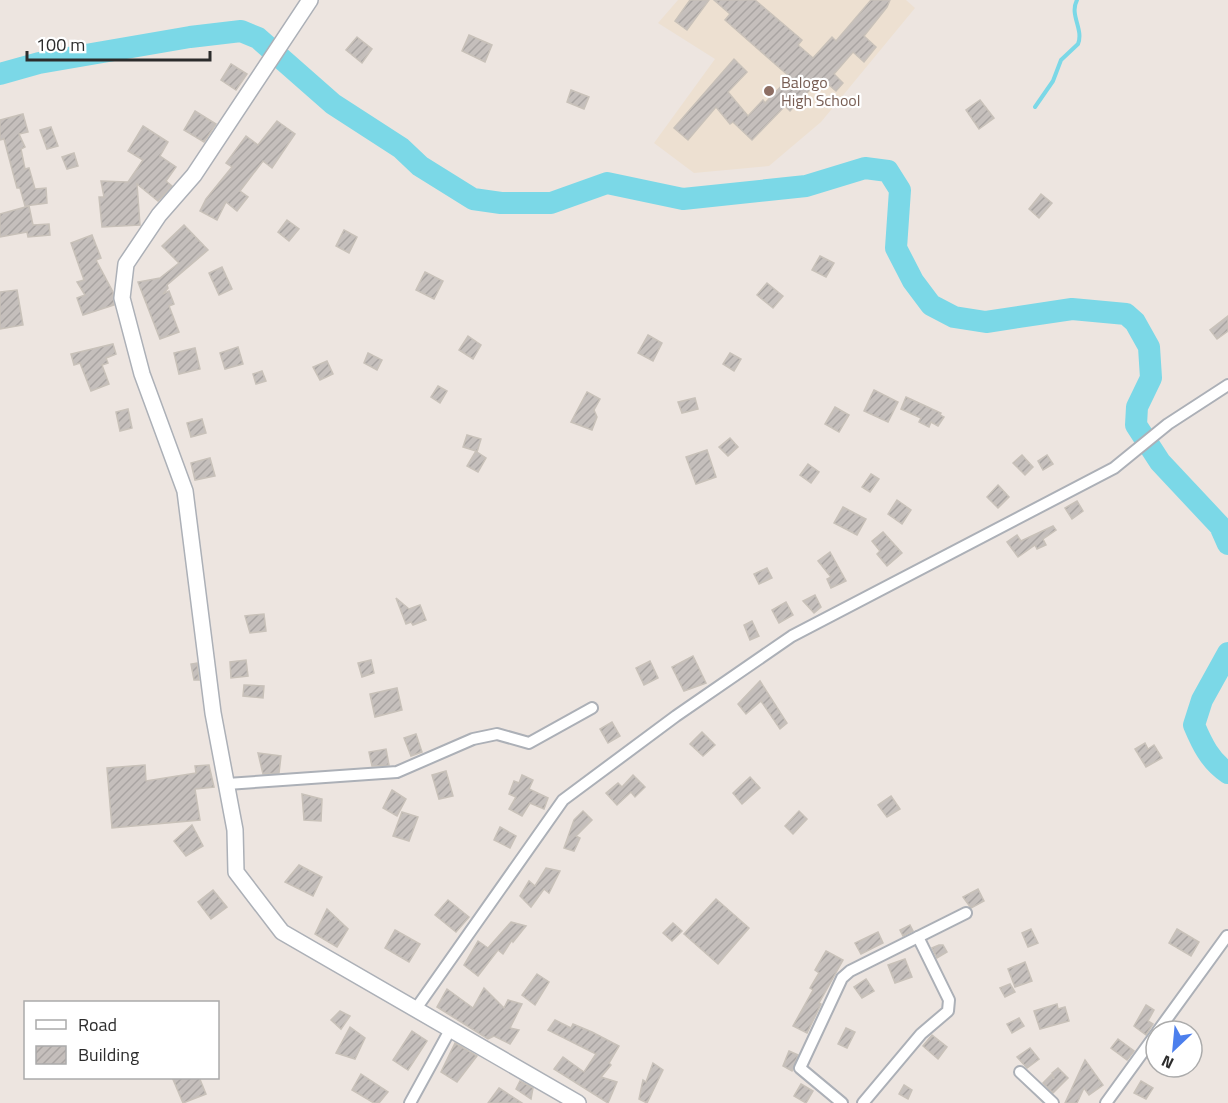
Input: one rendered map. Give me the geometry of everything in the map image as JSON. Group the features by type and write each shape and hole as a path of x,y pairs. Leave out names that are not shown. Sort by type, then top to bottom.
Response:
{"main road":[{"path":"310,0 194,175 159,215 126,264 122,298 141,374 185,491 213,713 235,830 236,872 282,932 578,1103"}],"street":[{"path":"415,1010 563,800 676,716 792,636 1114,468 1168,424 1228,385"},
{"path":"226,784 398,772 473,739 497,734 529,743 592,708"},
{"path":"842,1103 803,1073 800,1068 842,978 858,965 966,913"},
{"path":"1167,1019 1227,936"},
{"path":"863,1103 921,1034 948,1011 949,1000 918,937"},
{"path":"410,1103 450,1030"},
{"path":"1106,1103 1144,1051"},
{"path":"1020,1072 1053,1103"}],"shaded area":[{"name":"Balogo High School","path":"678,0 906,0 915,8 821,122 769,166 694,173 654,143 715,59 658,23"}],"building":[{"path":"690,0 709,0 687,30 675,21"},
{"path":"714,0 755,0 802,40 798,45 813,58 832,37 836,41 871,0 890,0 864,36 876,47 864,62 853,52 834,74 843,83 836,91 821,78 790,111 785,106 752,140 733,122 730,124 716,107 688,140 674,128 734,59 747,72 728,92 748,116 763,100 765,103 790,77 725,20 730,14"},
{"path":"469,35 492,45 485,62 462,51"},
{"path":"357,37 372,49 362,63 346,50"},
{"path":"231,64 247,74 236,90 221,80"},
{"path":"571,90 589,97 584,109 567,102"},
{"path":"980,100 994,118 979,129 966,110"},
{"path":"195,111 216,124 204,142 184,130"},
{"path":"23,114 28,132 19,134 25,147 21,149 25,169 29,168 35,189 46,188 47,203 25,206 20,188 17,188 4,139 0,140 0,120"},
{"path":"277,121 295,134 272,168 263,161 240,191 248,197 237,211 226,202 217,220 200,211 206,199 232,167 226,163 246,136 258,145"},
{"path":"143,126 168,142 160,156 176,167 166,181 172,186 158,201 137,184 140,225 102,227 99,197 104,197 101,181 128,182 143,160 128,151"},
{"path":"51,127 58,146 47,149 40,130"},
{"path":"74,153 78,166 67,169 62,157"},
{"path":"1041,194 1052,203 1039,218 1029,209"},
{"path":"29,206 33,225 49,224 50,235 28,237 27,232 0,237 0,214"},
{"path":"287,220 299,229 289,241 278,232"},
{"path":"184,225 208,250 167,285 168,288 163,294 169,291 174,304 169,306 179,332 160,339 138,282 160,278 179,263 162,246"},
{"path":"344,230 357,237 349,253 336,246"},
{"path":"92,235 101,258 96,260 113,292 114,305 83,315 77,298 85,295 77,282 84,280 71,243"},
{"path":"820,256 834,263 826,277 812,270"},
{"path":"222,267 232,289 219,295 209,273"},
{"path":"425,272 443,281 434,299 416,290"},
{"path":"767,283 783,296 773,308 757,295"},
{"path":"17,290 23,325 0,329 0,292"},
{"path":"1228,316 1228,331 1217,339 1210,330"},
{"path":"648,335 662,343 653,361 638,353"},
{"path":"468,336 481,345 473,359 459,350"},
{"path":"113,344 116,354 106,358 108,363 102,365 109,384 91,391 80,363 74,365 71,354"},
{"path":"238,347 243,364 225,369 220,353"},
{"path":"195,348 200,369 179,374 174,353"},
{"path":"368,353 382,360 377,370 364,363"},
{"path":"730,353 741,359 734,371 723,364"},
{"path":"327,361 333,374 320,380 313,367"},
{"path":"262,371 266,381 256,384 253,374"},
{"path":"438,386 447,391 440,403 431,397"},
{"path":"874,390 898,402 888,422 864,411"},
{"path":"587,392 600,399 594,410 597,417 592,430 571,422"},
{"path":"906,397 941,413 940,415 944,417 938,426 931,422 929,427 919,422 921,418 901,409"},
{"path":"695,398 698,409 682,413 678,402"},
{"path":"835,407 849,415 839,432 825,424"},
{"path":"128,409 132,428 120,431 116,412"},
{"path":"202,419 206,433 191,437 187,423"},
{"path":"467,435 481,439 477,452 486,458 478,472 467,466 476,451 463,447"},
{"path":"730,438 738,447 728,456 719,447"},
{"path":"707,450 716,477 696,484 686,457"},
{"path":"1022,455 1033,467 1025,475 1013,463"},
{"path":"1047,455 1053,464 1043,470 1038,461"},
{"path":"210,458 215,476 195,480 191,463"},
{"path":"808,464 819,472 811,483 800,475"},
{"path":"871,474 879,479 870,492 862,487"},
{"path":"998,485 1009,497 998,508 987,497"},
{"path":"897,500 911,510 902,524 888,514"},
{"path":"1077,501 1083,511 1072,519 1065,508"},
{"path":"843,507 866,519 857,535 834,523"},
{"path":"1053,526 1056,530 1043,539 1046,545 1037,549 1035,545 1018,557 1007,542 1017,535 1021,541"},
{"path":"883,532 902,553 887,566 877,554 880,551 872,541"},
{"path":"830,552 846,581 831,588 827,579 831,577 818,561"},
{"path":"767,568 772,578 759,584 754,574"},
{"path":"815,595 821,607 814,613 803,601"},
{"path":"396,598 409,609 420,605 426,620 413,625 411,622 406,624"},
{"path":"786,602 793,615 779,623 772,610"},
{"path":"264,614 266,631 250,633 245,616"},
{"path":"752,621 759,636 750,640 744,625"},
{"path":"693,656 706,683 684,691 672,667"},
{"path":"246,660 248,676 231,678 230,662"},
{"path":"371,660 374,673 362,677 358,663"},
{"path":"650,661 658,678 644,685 636,668"},
{"path":"197,663 199,680 194,680 191,664"},
{"path":"760,681 787,723 780,729 761,701 746,714 738,704"},
{"path":"244,685 264,686 263,698 243,696"},
{"path":"397,688 402,710 375,717 370,694"},
{"path":"612,722 620,736 608,743 600,729"},
{"path":"702,732 715,745 703,756 690,744"},
{"path":"416,734 422,752 411,756 404,738"},
{"path":"1145,743 1148,749 1154,745 1162,758 1146,767 1135,749"},
{"path":"386,749 389,765 372,766 369,752"},
{"path":"258,753 281,756 279,773 263,774"},
{"path":"145,765 146,781 196,773 195,766 209,765 214,787 195,789 200,820 112,828 107,768"},
{"path":"446,771 453,796 439,799 432,775"},
{"path":"522,775 533,780 529,789 548,798 544,809 530,803 522,816 509,809 516,797 509,794 514,781 519,783"},
{"path":"633,775 645,787 635,797 631,792 617,805 606,793 618,783 622,787"},
{"path":"750,777 760,788 742,804 733,793"},
{"path":"392,790 406,799 397,816 383,808"},
{"path":"302,794 322,799 321,821 304,820"},
{"path":"891,796 900,809 887,817 878,805"},
{"path":"583,811 592,820 576,836 580,838 574,851 564,848 574,820"},
{"path":"799,811 807,819 793,834 785,826"},
{"path":"402,812 418,817 409,841 393,836"},
{"path":"192,825 203,846 186,856 174,841"},
{"path":"500,827 516,836 510,848 494,840"},
{"path":"299,865 322,877 313,896 285,882"},
{"path":"546,868 560,871 549,893 544,889 531,907 520,896 529,881 535,886"},
{"path":"978,889 984,901 971,908 963,897"},
{"path":"213,890 227,907 211,919 198,902"},
{"path":"716,899 749,928 718,964 684,934"},
{"path":"448,900 469,917 456,932 435,915"},
{"path":"327,909 348,929 337,947 315,934"},
{"path":"511,922 526,926 513,942 512,940 503,954 498,950 478,976 464,965 478,941 488,948"},
{"path":"673,923 682,931 672,941 663,933"},
{"path":"910,925 913,931 903,936 900,930"},
{"path":"1031,929 1038,943 1028,947 1022,933"},
{"path":"1177,929 1199,942 1191,956 1169,943"},
{"path":"395,930 420,944 409,962 385,948"},
{"path":"878,932 883,943 861,954 855,943"},
{"path":"943,945 947,952 937,958 932,948"},
{"path":"826,951 843,960 819,1003 821,1004 807,1033 793,1026 813,990 810,988 819,973 815,970"},
{"path":"905,959 912,977 895,983 888,965"},
{"path":"1025,962 1032,981 1015,987 1008,969"},
{"path":"537,974 549,982 535,1005 522,995"},
{"path":"866,979 874,991 862,998 854,987"},
{"path":"1010,984 1015,992 1005,997 1000,988"},
{"path":"484,988 504,1008 508,1000 522,1004 510,1028 519,1030 510,1044 494,1036 488,1039 437,1007 447,989 473,1008"},
{"path":"1057,1004 1058,1009 1065,1007 1069,1021 1040,1029 1034,1011"},
{"path":"1146,1005 1154,1010 1149,1019 1144,1019 1144,1034 1134,1026"},
{"path":"340,1011 350,1016 341,1029 331,1020"},
{"path":"1019,1018 1024,1026 1012,1033 1007,1024"},
{"path":"555,1020 571,1028 573,1024 619,1046 609,1063 611,1065 601,1077 617,1082 608,1103 554,1069 563,1057 584,1072 596,1054 548,1030"},
{"path":"350,1027 365,1038 355,1059 336,1053"},
{"path":"846,1028 855,1032 847,1048 838,1044"},
{"path":"412,1031 427,1041 408,1070 393,1060"},
{"path":"932,1035 947,1047 938,1059 923,1046"},
{"path":"1118,1039 1134,1051 1127,1060 1111,1048"},
{"path":"455,1043 477,1056 457,1082 441,1072"},
{"path":"1030,1048 1039,1059 1027,1068 1017,1057"},
{"path":"789,1051 798,1055 792,1071 783,1066"},
{"path":"1085,1060 1103,1085 1089,1095 1084,1088 1077,1103 1065,1103"},
{"path":"653,1063 663,1070 647,1103 639,1099 643,1080 646,1082"},
{"path":"1058,1068 1068,1078 1053,1093 1043,1083 1051,1075 1054,1079 1052,1073"},
{"path":"361,1074 388,1092 379,1103 374,1103 352,1090"},
{"path":"173,1079 200,1079 206,1094 183,1103"},
{"path":"520,1081 533,1088 531,1099 516,1089"},
{"path":"1141,1081 1153,1088 1146,1099 1134,1093"},
{"path":"801,1084 813,1091 806,1103 794,1096"},
{"path":"904,1085 912,1090 908,1099 899,1094"},
{"path":"499,1088 522,1103 488,1103"}],"waterway":[{"path":"1035,107 1053,81 1061,60 1078,44 1079,33 1075,11 1077,0"},
{"path":"0,74 39,63 190,37 241,31 258,38 333,104 401,148 420,166 473,199 501,203 551,203 607,183 683,199 806,186 865,168 888,171 900,190 896,248 913,281 931,305 954,317 986,322 1072,309 1126,314 1135,322 1149,347 1151,378 1137,407 1136,425 1160,462 1220,526 1228,544"},
{"path":"1228,653 1202,700 1194,725 1211,758 1228,773"}],"place":[{"name":"Balogo High School","path":"769,91"}]}
